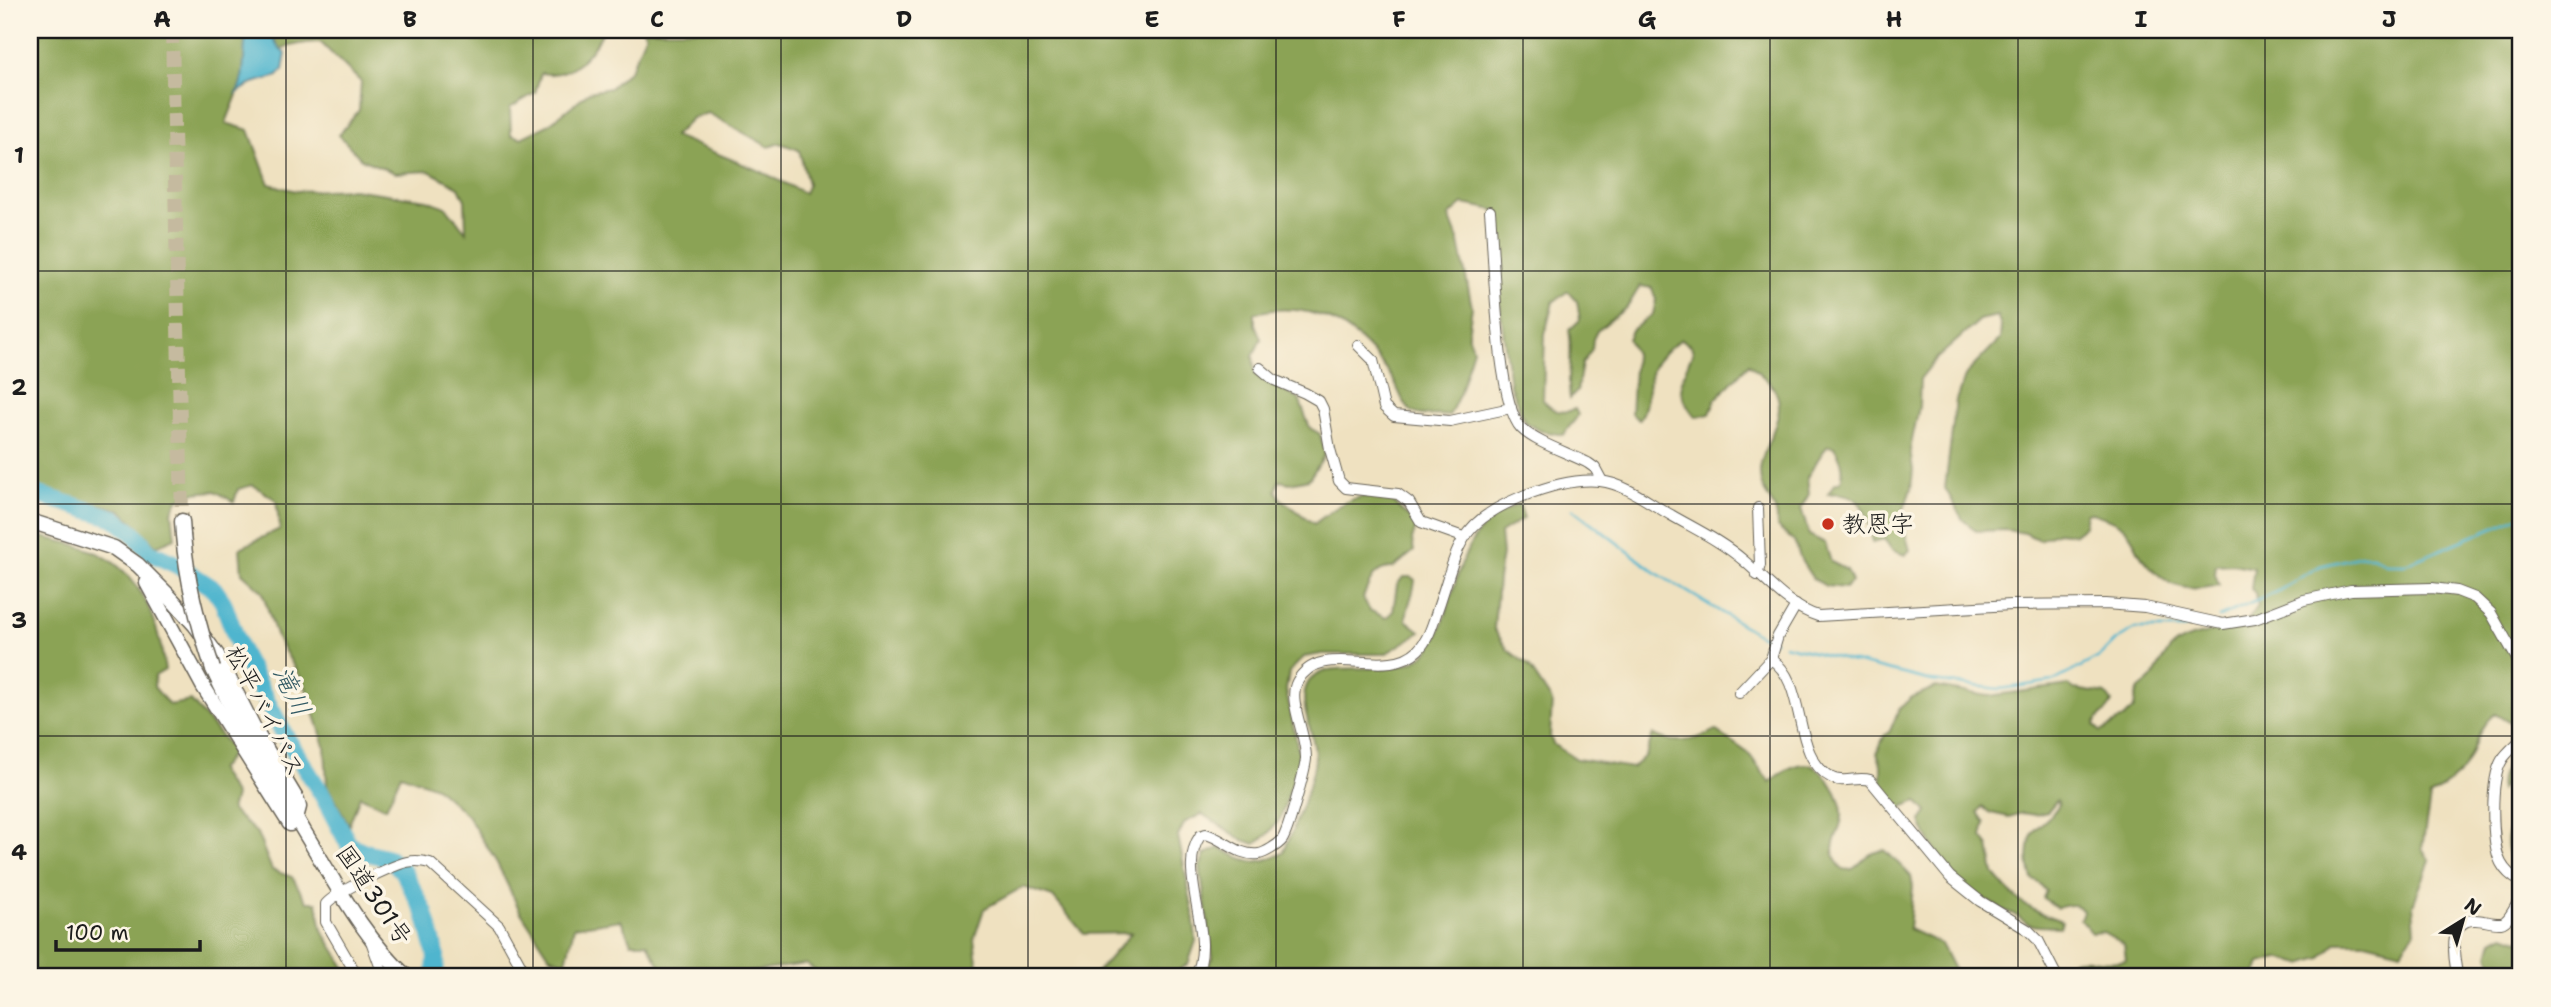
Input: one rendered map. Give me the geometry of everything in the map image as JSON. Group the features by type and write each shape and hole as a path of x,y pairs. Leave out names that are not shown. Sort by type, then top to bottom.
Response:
{"highway":[{"path":"30,522 114,548 138,565 188,617 217,655 256,732 297,800 299,807 296,818"},
{"name":"松平バイパス","path":"183,528 194,607 213,668 230,706 307,835"},
{"path":"129,560 155,594 203,686 290,825 307,835"},
{"name":"国道301号","path":"307,835 371,937 407,977"}],"street":[{"path":"1490,211 1499,344 1511,408 1520,426 1532,436 1588,463 1595,468 1602,481"},
{"path":"1358,345 1373,360 1384,407 1394,416 1450,421 1511,408"},
{"path":"1260,368 1274,380 1319,401 1323,409 1330,449 1342,484 1350,489 1398,494 1409,502 1421,522 1463,537"},
{"path":"1195,977 1202,965 1200,923 1191,859 1197,840 1206,834 1247,853 1261,854 1282,840 1306,761 1305,735 1293,701 1297,681 1308,669 1324,661 1378,664 1408,658 1419,649 1430,633 1463,537 1477,521 1498,506 1535,491 1573,481 1602,481 1624,488 1715,540 1796,605 1818,616 2011,605 2105,604 2145,607 2223,624 2255,620 2304,600 2351,590 2432,588 2457,591 2475,598 2491,613 2521,666"},
{"path":"1757,575 1760,565 1758,508"},
{"path":"1739,693 1771,659 1778,636 1796,605"},
{"path":"1771,659 1778,663 1796,697 1802,731 1820,768 1834,779 1842,781 1870,780 1955,882 2038,940 2057,977"},
{"path":"2521,740 2502,760 2493,792 2500,861 2505,869 2521,882"},
{"path":"355,977 355,972 324,916 326,904 342,892 407,862 430,863 499,926 521,975"},
{"path":"2458,977 2454,941 2461,924 2477,919 2501,923 2506,920 2521,897"},
{"path":"371,937 370,944 384,977"}],"green space":[{"path":"30,30 247,30 242,79 226,123 249,130 269,184 296,191 353,189 427,200 446,207 466,232 465,200 459,187 429,171 395,173 361,159 339,135 359,110 361,82 320,42 280,49 268,30 604,30 579,63 562,72 541,73 535,93 510,108 511,135 521,138 548,125 589,92 610,88 630,70 646,34 643,30 2521,30 2521,745 2513,725 2495,714 2484,725 2461,772 2430,797 2422,848 2430,861 2413,905 2415,931 2402,951 2365,942 2337,942 2321,958 2302,964 2278,958 2260,963 2255,977 2061,977 2057,969 2066,963 2083,960 2126,960 2124,944 2103,932 2092,933 2080,919 2083,911 2080,908 2068,905 2057,908 2043,898 2046,891 2032,879 2028,860 2030,840 2036,829 2057,808 2057,800 2047,812 2036,815 2022,813 2009,817 1991,813 1982,807 1978,812 1985,823 1982,837 1989,846 1994,874 2022,903 2062,921 2060,927 2038,926 1997,907 1958,879 1938,855 1922,825 1921,821 1927,812 1917,801 1899,811 1888,799 1888,793 1881,785 1881,764 1877,753 1899,709 1912,697 1936,687 1988,696 2069,685 2074,689 2106,694 2112,702 2094,725 2101,732 2134,708 2138,691 2152,678 2174,646 2197,636 2243,627 2258,606 2255,593 2251,589 2254,568 2233,564 2216,565 2215,574 2219,585 2195,589 2176,585 2151,568 2123,527 2092,513 2086,513 2084,526 2075,534 2058,532 2039,540 2025,533 2006,530 1977,531 1963,520 1945,488 1956,400 1966,374 2000,339 2001,327 1997,316 1980,320 1936,359 1920,379 1919,407 1910,450 1913,470 1911,489 1903,512 1903,526 1910,550 1905,555 1892,550 1884,539 1873,542 1865,513 1856,500 1840,494 1828,494 1834,484 1841,481 1843,471 1834,447 1828,446 1825,449 1807,477 1809,494 1801,508 1809,535 1825,543 1831,562 1847,570 1852,582 1845,588 1826,586 1813,579 1802,562 1794,541 1777,527 1776,512 1763,488 1760,473 1761,462 1777,418 1778,396 1770,383 1749,364 1715,400 1710,414 1696,417 1684,400 1681,386 1693,352 1691,346 1681,339 1656,362 1650,376 1645,408 1639,420 1631,414 1635,354 1628,339 1632,330 1653,314 1656,300 1652,288 1640,286 1628,306 1597,331 1592,349 1582,364 1577,391 1570,399 1569,330 1580,320 1577,301 1568,291 1553,302 1545,334 1543,400 1554,410 1566,412 1575,409 1578,415 1564,435 1541,431 1525,422 1510,386 1499,297 1495,210 1463,204 1449,216 1459,242 1472,307 1468,334 1473,349 1459,395 1449,416 1424,415 1411,411 1379,360 1350,332 1334,321 1297,310 1255,313 1255,324 1261,339 1253,356 1255,375 1299,399 1310,428 1320,434 1325,454 1309,479 1290,483 1279,481 1276,491 1280,498 1314,524 1346,502 1363,497 1385,496 1402,511 1416,527 1412,540 1414,551 1393,568 1377,573 1370,581 1363,598 1369,610 1386,618 1393,612 1397,585 1403,577 1411,577 1415,580 1406,620 1421,632 1385,654 1322,654 1304,657 1289,672 1286,690 1300,759 1280,819 1267,835 1255,844 1243,840 1202,814 1185,822 1178,836 1196,941 1188,964 1169,977 1093,977 1131,933 1084,934 1053,897 1023,887 984,909 974,939 979,977 823,977 806,964 750,972 740,977 667,977 647,943 631,943 621,920 574,927 566,962 550,957 520,911 497,863 467,815 436,787 401,774 386,808 360,796 349,825 327,786 325,746 305,685 277,638 262,591 242,573 240,548 280,529 276,500 253,485 238,489 234,502 215,491 193,493 178,500 172,512 175,538 156,546 121,510 40,490 30,469","holes":["708,113 769,147 780,143 799,150 808,184 804,193 762,172 674,136 692,118"]},
{"path":"1519,504 1524,518 1500,533 1502,554 1494,629 1508,650 1528,665 1552,701 1550,737 1554,745 1577,759 1632,768 1646,755 1653,734 1668,740 1684,741 1715,730 1748,753 1770,782 1794,766 1811,765 1818,769 1831,783 1842,810 1833,849 1839,864 1850,870 1869,855 1885,850 1911,876 1913,887 1909,929 1941,944 1958,977 1202,977 1213,958 1200,867 1205,854 1218,848 1250,861 1264,860 1283,853 1314,766 1314,747 1304,700 1308,683 1316,674 1329,670 1397,666 1413,661 1427,652 1441,629 1462,563 1476,535 1487,523"},
{"path":"30,534 93,551 124,571 135,585 152,616 162,651 165,670 155,676 154,687 169,705 191,701 234,751 219,770 235,796 231,810 257,833 272,870 292,877 307,902 317,902 322,930 349,977 30,977"},
{"path":"2521,747 2521,766 2500,790 2502,773"},
{"path":"2521,815 2521,871 2511,860 2506,840 2509,830"},
{"path":"2504,934 2521,940 2521,977 2502,977 2489,955 2493,940"}],"water":[{"path":"247,30 268,30 286,54 283,70 278,76 253,83 237,93 242,77"}],"waterway":[{"name":"滝川","path":"30,492 114,518 136,536 149,552 177,565 214,589 223,602 242,654 284,734 323,796 349,845 389,858 403,871 425,913 436,955 435,977"},
{"path":"1573,509 1658,574 1759,635 1775,641"},
{"path":"2219,617 2275,593 2320,566 2362,556 2373,556 2386,564 2406,564 2521,516"},
{"path":"1784,645 1932,681 2000,689 2054,681 2099,657 2115,641 2136,629 2180,629 2192,626"}],"tunnel":[{"path":"172,30 182,521"}],"place":[{"name":"教恩字","path":"1828,524"}]}
